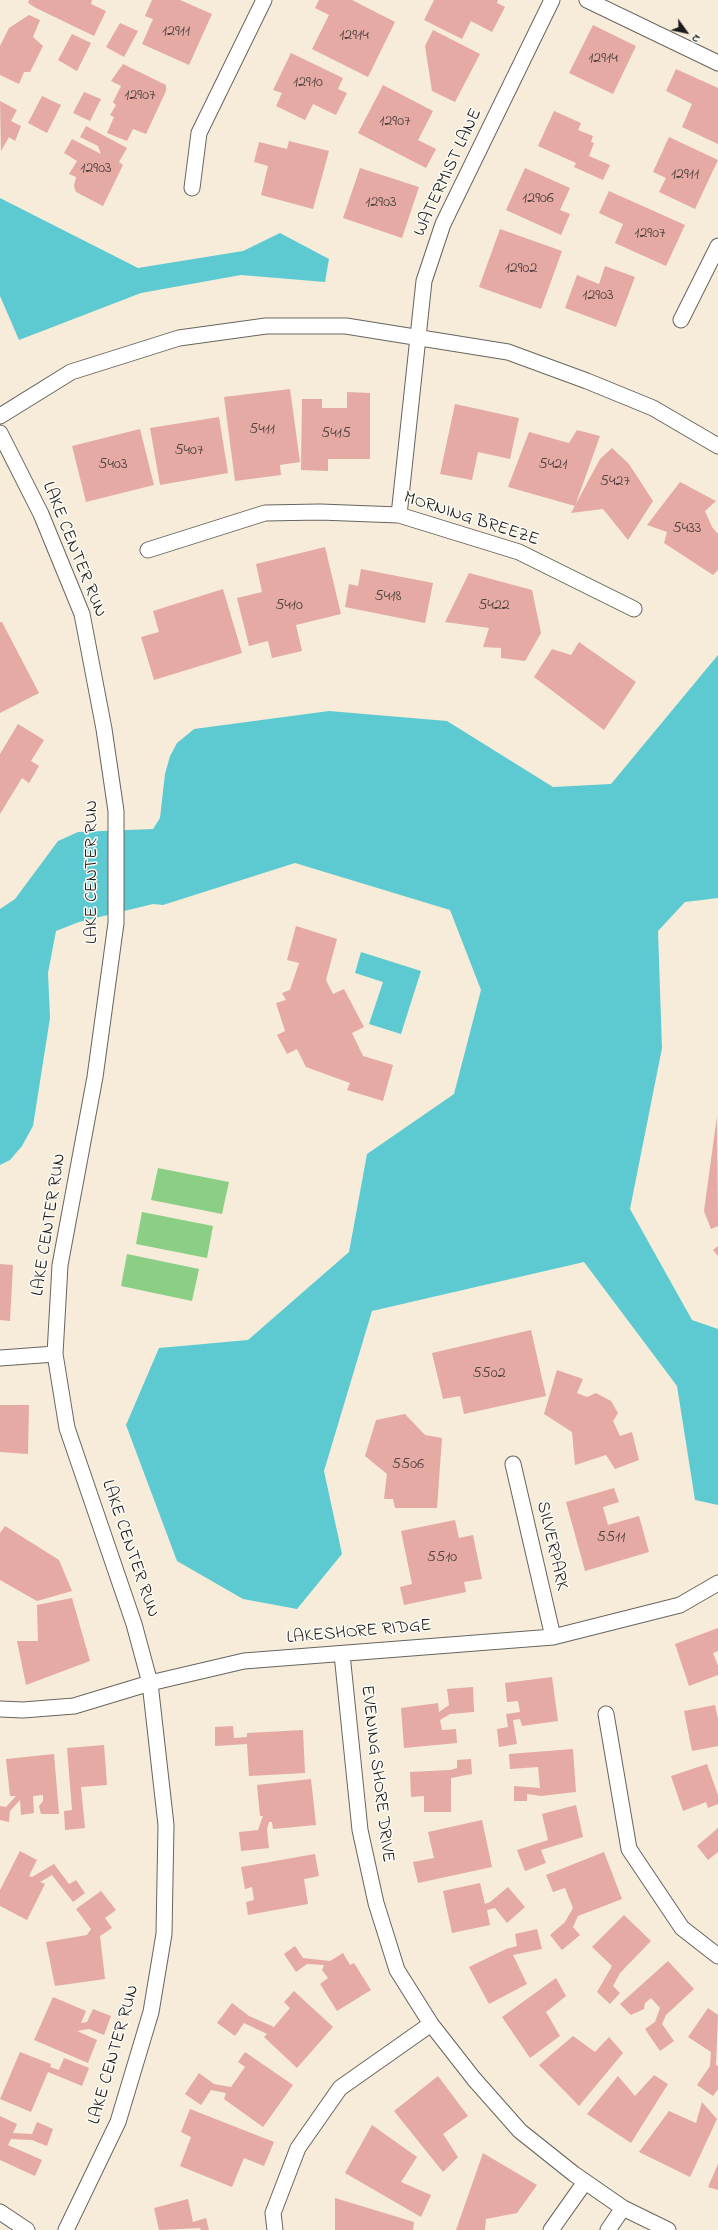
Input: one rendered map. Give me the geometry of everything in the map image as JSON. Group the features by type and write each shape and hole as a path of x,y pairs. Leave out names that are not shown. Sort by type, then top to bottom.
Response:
{"street":[{"path":"192,188 199,133 264,0"},
{"name":"WATERMIST LANE","path":"399,515 424,281 443,224 552,0"},
{"path":"587,0 718,64"},
{"path":"681,320 718,246"},
{"path":"0,416 71,372 179,338 266,326 346,326 418,336 508,352 587,381 653,408 718,446"},
{"name":"LAKE CENTER RUN","path":"0,433 41,514 82,614 104,729 116,811 116,922 95,1077 60,1265 55,1354 67,1428 134,1624 150,1683 166,1825 164,1934 151,2012 118,2122 66,2230"},
{"name":"MORNING BREEZE","path":"148,550 264,513 320,512 399,515 519,552 634,608"},
{"path":"0,1358 55,1354"},
{"name":"SILVERPARK","path":"513,1464 552,1636"},
{"name":"LAKESHORE RIDGE","path":"0,1709 23,1710 74,1706 150,1683 244,1661 552,1636 680,1606 718,1583"},
{"name":"EVENING SHORE DRIVE","path":"342,1654 360,1830 376,1903 397,1970 431,2024 474,2079 520,2131 586,2182 623,2208 668,2230"},
{"path":"606,1714 629,1849 682,1928 718,1956"},
{"path":"276,2230 273,2213 298,2148 340,2088 431,2024"},
{"path":"551,2230 586,2182"},
{"path":"608,2230 623,2208"},
{"path":"0,2212 27,2230"}],"green space":[{"path":"158,1168 229,1182 222,1214 151,1200"},
{"path":"142,1212 213,1226 207,1258 136,1244"},
{"path":"127,1254 199,1269 192,1301 121,1286"}],"water":[{"path":"0,198 138,268 243,251 280,233 329,259 325,282 241,275 141,293 19,340 0,296"},
{"path":"718,655 718,898 685,902 658,931 662,1048 630,1209 692,1320 718,1329 718,1505 695,1500 677,1386 584,1262 372,1311 324,1471 342,1554 297,1609 243,1599 177,1561 126,1425 159,1348 248,1340 349,1252 367,1154 454,1094 481,990 450,910 295,863 163,905 153,904 79,922 56,931 48,973 50,1018 33,1126 22,1146 10,1160 0,1165 0,909 15,899 58,841 78,832 153,829 160,818 165,774 170,756 177,743 194,729 329,711 447,721 553,787 611,784"},
{"path":"361,952 421,971 401,1034 369,1024 383,982 355,973"}],"building":[{"path":"29,0 92,0 91,4 106,11 94,36 36,8 28,3"},
{"path":"152,0 180,0 212,14 189,65 142,44 153,19 145,16"},
{"path":"319,0 352,0 395,22 368,77 312,49 329,15 315,8"},
{"path":"434,0 498,0 497,3 505,7 492,32 471,21 462,39 424,20"},
{"path":"29,15 40,20 33,37 43,46 30,72 24,72 19,84 0,75 0,46 9,28"},
{"path":"120,23 138,31 124,57 106,47"},
{"path":"593,25 636,46 613,94 569,73"},
{"path":"433,30 480,54 455,102 432,91 425,46"},
{"path":"72,34 91,43 77,71 58,60"},
{"path":"291,53 343,78 338,89 347,93 336,115 313,104 305,120 276,106 282,93 273,90"},
{"path":"123,64 166,85 166,91 146,134 133,129 127,141 107,133 114,117 110,115 116,105 113,102 121,86 111,81"},
{"path":"676,69 718,88 718,144 682,127 692,104 666,91"},
{"path":"383,85 433,111 418,140 436,149 426,168 358,133"},
{"path":"84,92 101,99 90,121 73,113"},
{"path":"42,96 61,105 47,133 28,123"},
{"path":"0,101 17,110 11,121 21,126 15,141 9,137 1,151"},
{"path":"554,111 581,123 578,130 593,136 591,142 594,143 589,156 610,165 603,180 574,167 576,163 538,146"},
{"path":"86,126 127,148 119,162 123,165 103,206 76,192 74,186 76,177 69,174 77,161 64,153 72,139 101,154 98,146 80,137"},
{"path":"669,137 718,160 695,209 659,192 666,178 653,172"},
{"path":"289,141 329,151 313,209 261,195 268,166 254,162 259,142 287,149"},
{"path":"360,168 419,187 402,238 343,218"},
{"path":"525,168 570,188 560,210 570,214 561,235 506,210"},
{"path":"609,191 685,225 666,266 615,243 623,224 599,213"},
{"path":"500,229 562,251 541,309 479,287"},
{"path":"605,266 635,277 616,327 565,308 577,275 599,284"},
{"path":"290,389 300,462 280,465 281,475 235,481 224,397"},
{"path":"347,392 370,393 370,459 328,459 328,471 301,470 302,399 322,399 322,408 347,408"},
{"path":"455,404 519,418 510,459 478,452 472,480 440,474"},
{"path":"219,417 228,473 160,485 150,428"},
{"path":"140,429 154,485 86,502 72,446"},
{"path":"577,430 600,436 575,506 508,487 529,432 569,443"},
{"path":"612,448 629,464 653,501 628,540 603,509 571,513 600,459"},
{"path":"680,482 716,501 705,511 712,527 718,534 718,570 713,575 664,543 667,532 647,525"},
{"path":"325,547 341,614 296,625 302,651 272,658 268,641 249,646 237,598 262,592 256,564"},
{"path":"361,569 433,583 425,623 345,607 349,584 358,586"},
{"path":"469,573 532,590 541,633 525,661 501,658 501,648 483,647 489,628 445,622"},
{"path":"223,589 242,653 154,680 141,637 159,632 153,611"},
{"path":"0,622 2,622 39,693 0,713"},
{"path":"579,642 636,682 604,730 534,677 552,649 571,655"},
{"path":"18,724 44,740 31,761 39,766 29,783 22,778 0,814 0,754"},
{"path":"296,926 337,939 326,980 333,994 344,989 364,1027 352,1033 363,1056 393,1065 383,1101 347,1090 350,1083 306,1067 297,1049 287,1054 277,1035 285,1031 276,1003 286,1000 282,993 290,990 299,963 287,960"},
{"path":"717,1116 718,1226 711,1229 704,1211"},
{"path":"718,1246 718,1256 713,1250"},
{"path":"0,1264 13,1265 10,1321 0,1320"},
{"path":"531,1330 546,1396 464,1414 460,1396 443,1399 432,1353"},
{"path":"557,1370 583,1379 577,1393 587,1397 596,1393 611,1401 618,1413 613,1421 620,1436 632,1432 639,1460 615,1469 606,1455 575,1465 572,1432 544,1414"},
{"path":"0,1405 29,1405 28,1454 0,1452"},
{"path":"405,1414 425,1435 442,1438 437,1508 395,1508 393,1499 384,1499 387,1474 365,1456 376,1420"},
{"path":"614,1488 619,1502 603,1507 608,1525 639,1516 649,1552 585,1571 566,1502"},
{"path":"455,1520 459,1538 473,1535 482,1579 464,1582 466,1592 404,1605 400,1587 412,1584 401,1531"},
{"path":"5,1526 59,1560 72,1591 37,1601 0,1580 0,1533"},
{"path":"72,1598 90,1661 26,1685 17,1641 38,1641 37,1605"},
{"path":"718,1628 718,1651 713,1653 718,1666 718,1675 689,1686 675,1644"},
{"path":"552,1677 558,1721 522,1726 520,1719 513,1720 517,1744 499,1747 497,1729 508,1727 506,1714 520,1712 518,1701 507,1702 505,1683"},
{"path":"473,1687 474,1712 450,1714 440,1720 442,1730 456,1729 457,1743 404,1748 401,1708 438,1703 439,1712 449,1705 447,1689"},
{"path":"715,1705 718,1719 718,1746 692,1751 684,1711"},
{"path":"233,1726 234,1738 247,1737 247,1733 303,1730 305,1773 249,1776 247,1744 215,1746 215,1727"},
{"path":"104,1745 107,1785 81,1787 85,1828 65,1830 64,1811 72,1810 67,1748"},
{"path":"573,1749 576,1792 541,1796 527,1794 527,1801 514,1801 514,1786 540,1788 538,1767 510,1769 509,1754"},
{"path":"54,1754 59,1814 41,1814 39,1806 43,1801 43,1795 33,1796 34,1813 21,1815 20,1800 10,1811 9,1822 0,1820 0,1806 6,1807 16,1796 10,1796 6,1759"},
{"path":"471,1759 472,1774 451,1778 451,1812 424,1812 424,1796 411,1797 410,1772 450,1770 457,1768 457,1760"},
{"path":"707,1764 718,1795 718,1804 708,1808 706,1802 683,1811 671,1776"},
{"path":"311,1779 316,1825 273,1829 272,1822 269,1822 267,1829 269,1848 241,1851 239,1832 258,1830 263,1816 260,1816 257,1785"},
{"path":"576,1805 583,1837 541,1850 546,1863 525,1871 517,1850 548,1840 542,1814"},
{"path":"482,1820 492,1867 418,1883 413,1862 434,1858 428,1832"},
{"path":"718,1828 718,1852 708,1860 697,1846"},
{"path":"20,1851 37,1860 29,1876 32,1877 54,1864 69,1884 76,1880 85,1893 73,1902 52,1875 40,1882 45,1884 27,1920 0,1906 0,1890"},
{"path":"604,1852 622,1899 578,1916 573,1927 580,1935 562,1950 550,1935 565,1922 573,1908 565,1888 553,1892 546,1875"},
{"path":"315,1854 319,1876 304,1879 308,1904 248,1915 246,1902 254,1900 252,1887 245,1889 241,1867"},
{"path":"480,1883 485,1904 490,1902 508,1887 525,1907 507,1923 495,1908 487,1910 490,1925 452,1933 443,1891"},
{"path":"101,1891 116,1910 105,1918 112,1928 100,1936 105,1979 55,1986 46,1942 87,1935 91,1929 76,1909"},
{"path":"624,1915 651,1941 620,1973 613,1986 620,1993 610,2004 597,1992 612,1966 592,1947"},
{"path":"537,1929 542,1949 513,1955 527,1984 489,2004 469,1967 506,1949 517,1946 515,1934"},
{"path":"295,1946 303,1958 330,1961 343,1953 350,1965 354,1963 371,1990 337,2011 320,1984 328,1978 322,1970 324,1965 307,1964 296,1972 284,1954"},
{"path":"668,1961 694,1989 666,2015 662,2024 674,2041 660,2051 645,2029 655,2022 660,2008 651,1998 645,2003 644,2009 631,2015 620,2004"},
{"path":"556,1978 566,1996 546,2012 560,2036 530,2058 502,2017"},
{"path":"294,1991 333,2027 297,2068 264,2037 267,2034 244,2023 235,2036 217,2023 232,2003 249,2016 274,2027 290,2008 284,2002"},
{"path":"53,1997 86,2011 81,2023 87,2022 93,2009 111,2016 104,2035 89,2029 77,2031 97,2040 88,2063 34,2040"},
{"path":"708,2008 718,2015 716,2065 718,2066 718,2089 713,2096 697,2085 710,2066 711,2052 688,2037"},
{"path":"573,2036 595,2052 609,2037 623,2053 579,2106 539,2065"},
{"path":"20,2052 51,2064 50,2067 59,2070 64,2058 89,2068 82,2086 48,2072 31,2112 0,2099"},
{"path":"245,2052 293,2085 263,2127 224,2099 226,2093 211,2090 201,2105 185,2094 199,2073 214,2084 231,2087 245,2067 238,2062"},
{"path":"654,2075 668,2084 631,2143 587,2114 618,2076 635,2096"},
{"path":"438,2076 468,2116 443,2134 458,2157 443,2172 394,2111"},
{"path":"702,2102 717,2119 690,2177 639,2152 669,2111 696,2123"},
{"path":"190,2109 274,2142 264,2166 244,2158 232,2187 180,2166 191,2137 181,2132"},
{"path":"0,2116 17,2124 13,2133 32,2134 37,2122 53,2129 47,2146 32,2140 11,2139 8,2145 42,2160 35,2176 0,2160"},
{"path":"372,2125 417,2157 401,2182 431,2195 421,2217 345,2173"},
{"path":"483,2153 537,2185 517,2213 486,2219 485,2230 456,2230"},
{"path":"718,2164 718,2190 708,2187"},
{"path":"335,2198 414,2222 413,2230 335,2230"},
{"path":"188,2199 193,2222 206,2218 209,2230 201,2230 200,2228 159,2230 154,2208"}]}
